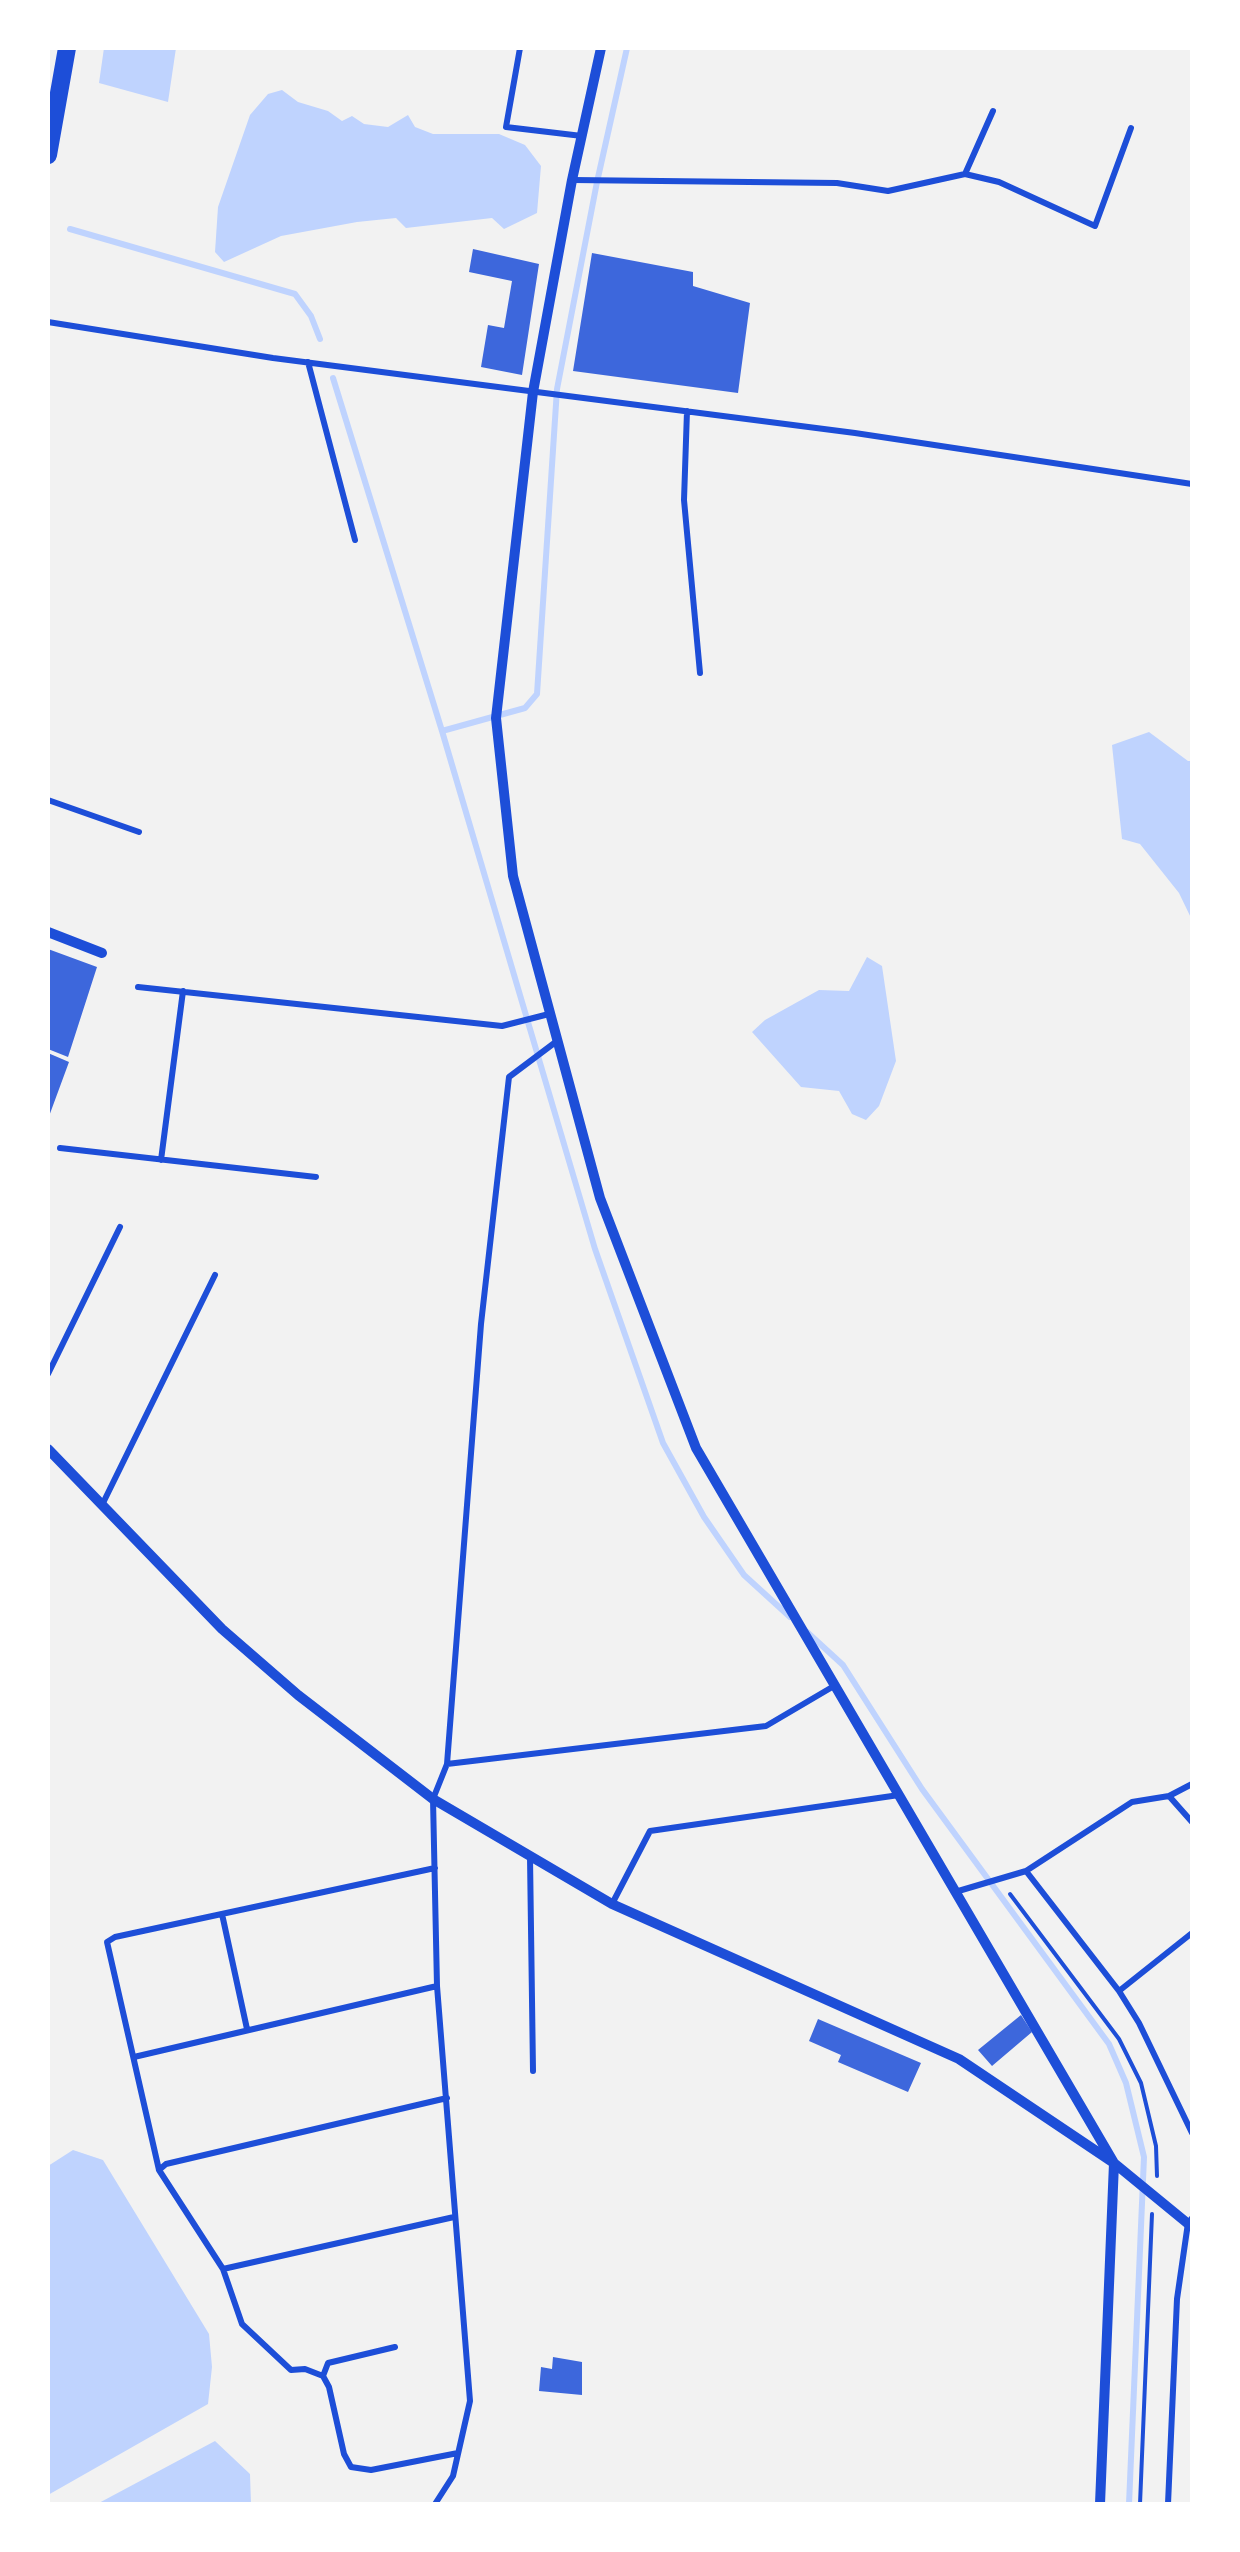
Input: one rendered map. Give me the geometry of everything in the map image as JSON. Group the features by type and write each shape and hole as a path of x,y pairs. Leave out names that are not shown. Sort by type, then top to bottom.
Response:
{"main road":[{"path":"48,155 68,48"}],"street":[{"path":"601,48 533,392 496,718 514,876 600,1198 696,1448 1114,2162 1100,2504"},
{"path":"48,932 102,953"},
{"path":"48,1449 222,1629 298,1695 433,1799 612,1904 959,2059 1114,2162 1191,2222"}],"lane":[{"path":"520,48 506,127 582,136"},
{"path":"965,174 994,110"},
{"path":"572,180 837,183 888,191 965,174 999,182 1095,226 1131,128"},
{"path":"48,322 308,362 1192,484"},
{"path":"308,362 356,540"},
{"path":"687,412 684,500 700,673"},
{"path":"48,800 139,832"},
{"path":"138,987 502,1026 550,1014"},
{"path":"161,1160 182,991"},
{"path":"435,2504 453,2476 470,2401 437,1986 433,1799 447,1764 481,1324 509,1077 556,1041"},
{"path":"60,1148 316,1177"},
{"path":"48,1374 120,1227"},
{"path":"103,1503 215,1275"},
{"path":"447,1764 766,1726 834,1686"},
{"path":"954,1892 1026,1871 1132,1802 1168,1796 1192,1784"},
{"path":"612,1904 650,1831 900,1795"},
{"path":"1168,1796 1192,1822"},
{"path":"530,1856 534,2070"},
{"path":"435,1868 115,1937 108,1942 159,2170 223,2269 242,2324 290,2370 305,2369 323,2376 351,2467 372,2470 458,2453"},
{"path":"1026,1871 1119,1991 1139,2023 1192,2134"},
{"path":"222,1914 247,2029"},
{"path":"1119,1991 1192,1934"},
{"path":"134,2057 437,1986"},
{"path":"159,2170 166,2164 447,2098"},
{"path":"223,2269 454,2217"},
{"path":"1168,2504 1177,2298 1191,2222"},
{"path":"323,2376 328,2363 394,2348"}],"path":[{"path":"1010,1894 1120,2039 1141,2083 1156,2146 1157,2176"},
{"path":"1140,2504 1153,2204"}],"water":[{"path":"104,48 176,48 168,102 99,83"},
{"path":"282,90 298,102 328,111 342,121 352,116 364,124 388,127 408,115 415,127 433,134 499,134 525,145 541,166 537,213 504,229 492,218 406,228 396,218 357,222 281,236 224,262 215,252 218,207 250,115 268,94"},
{"path":"1149,732 1192,761 1192,920 1179,893 1140,844 1122,839 1112,745"},
{"path":"867,957 882,966 896,1061 879,1106 866,1120 852,1114 839,1091 801,1087 752,1032 765,1020 819,990 849,991"},
{"path":"73,2150 103,2160 209,2334 212,2367 208,2404 48,2495 48,2166"},
{"path":"215,2441 250,2474 251,2504 97,2504"}],"building":[{"path":"473,249 539,264 522,375 481,367 488,325 504,328 512,281 469,272"},
{"path":"592,253 693,272 693,286 750,303 738,393 573,371"},
{"path":"48,949 97,967 68,1057 48,1049"},
{"path":"48,1053 69,1062 48,1119"},
{"path":"1021,2015 1032,2032 992,2066 978,2050"},
{"path":"818,2019 921,2063 908,2092 838,2062 841,2055 809,2041"},
{"path":"553,2357 582,2362 582,2395 539,2391 541,2367 552,2369"}],"waterway":[{"path":"442,731 525,708 537,694 557,389 627,48"},
{"path":"70,229 295,294 311,316 320,339"},
{"path":"333,378 595,1249 663,1443 704,1517 744,1575 790,1617"},
{"path":"807,1632 843,1665 922,1789 1109,2044 1126,2083 1144,2157 1129,2504"}]}
